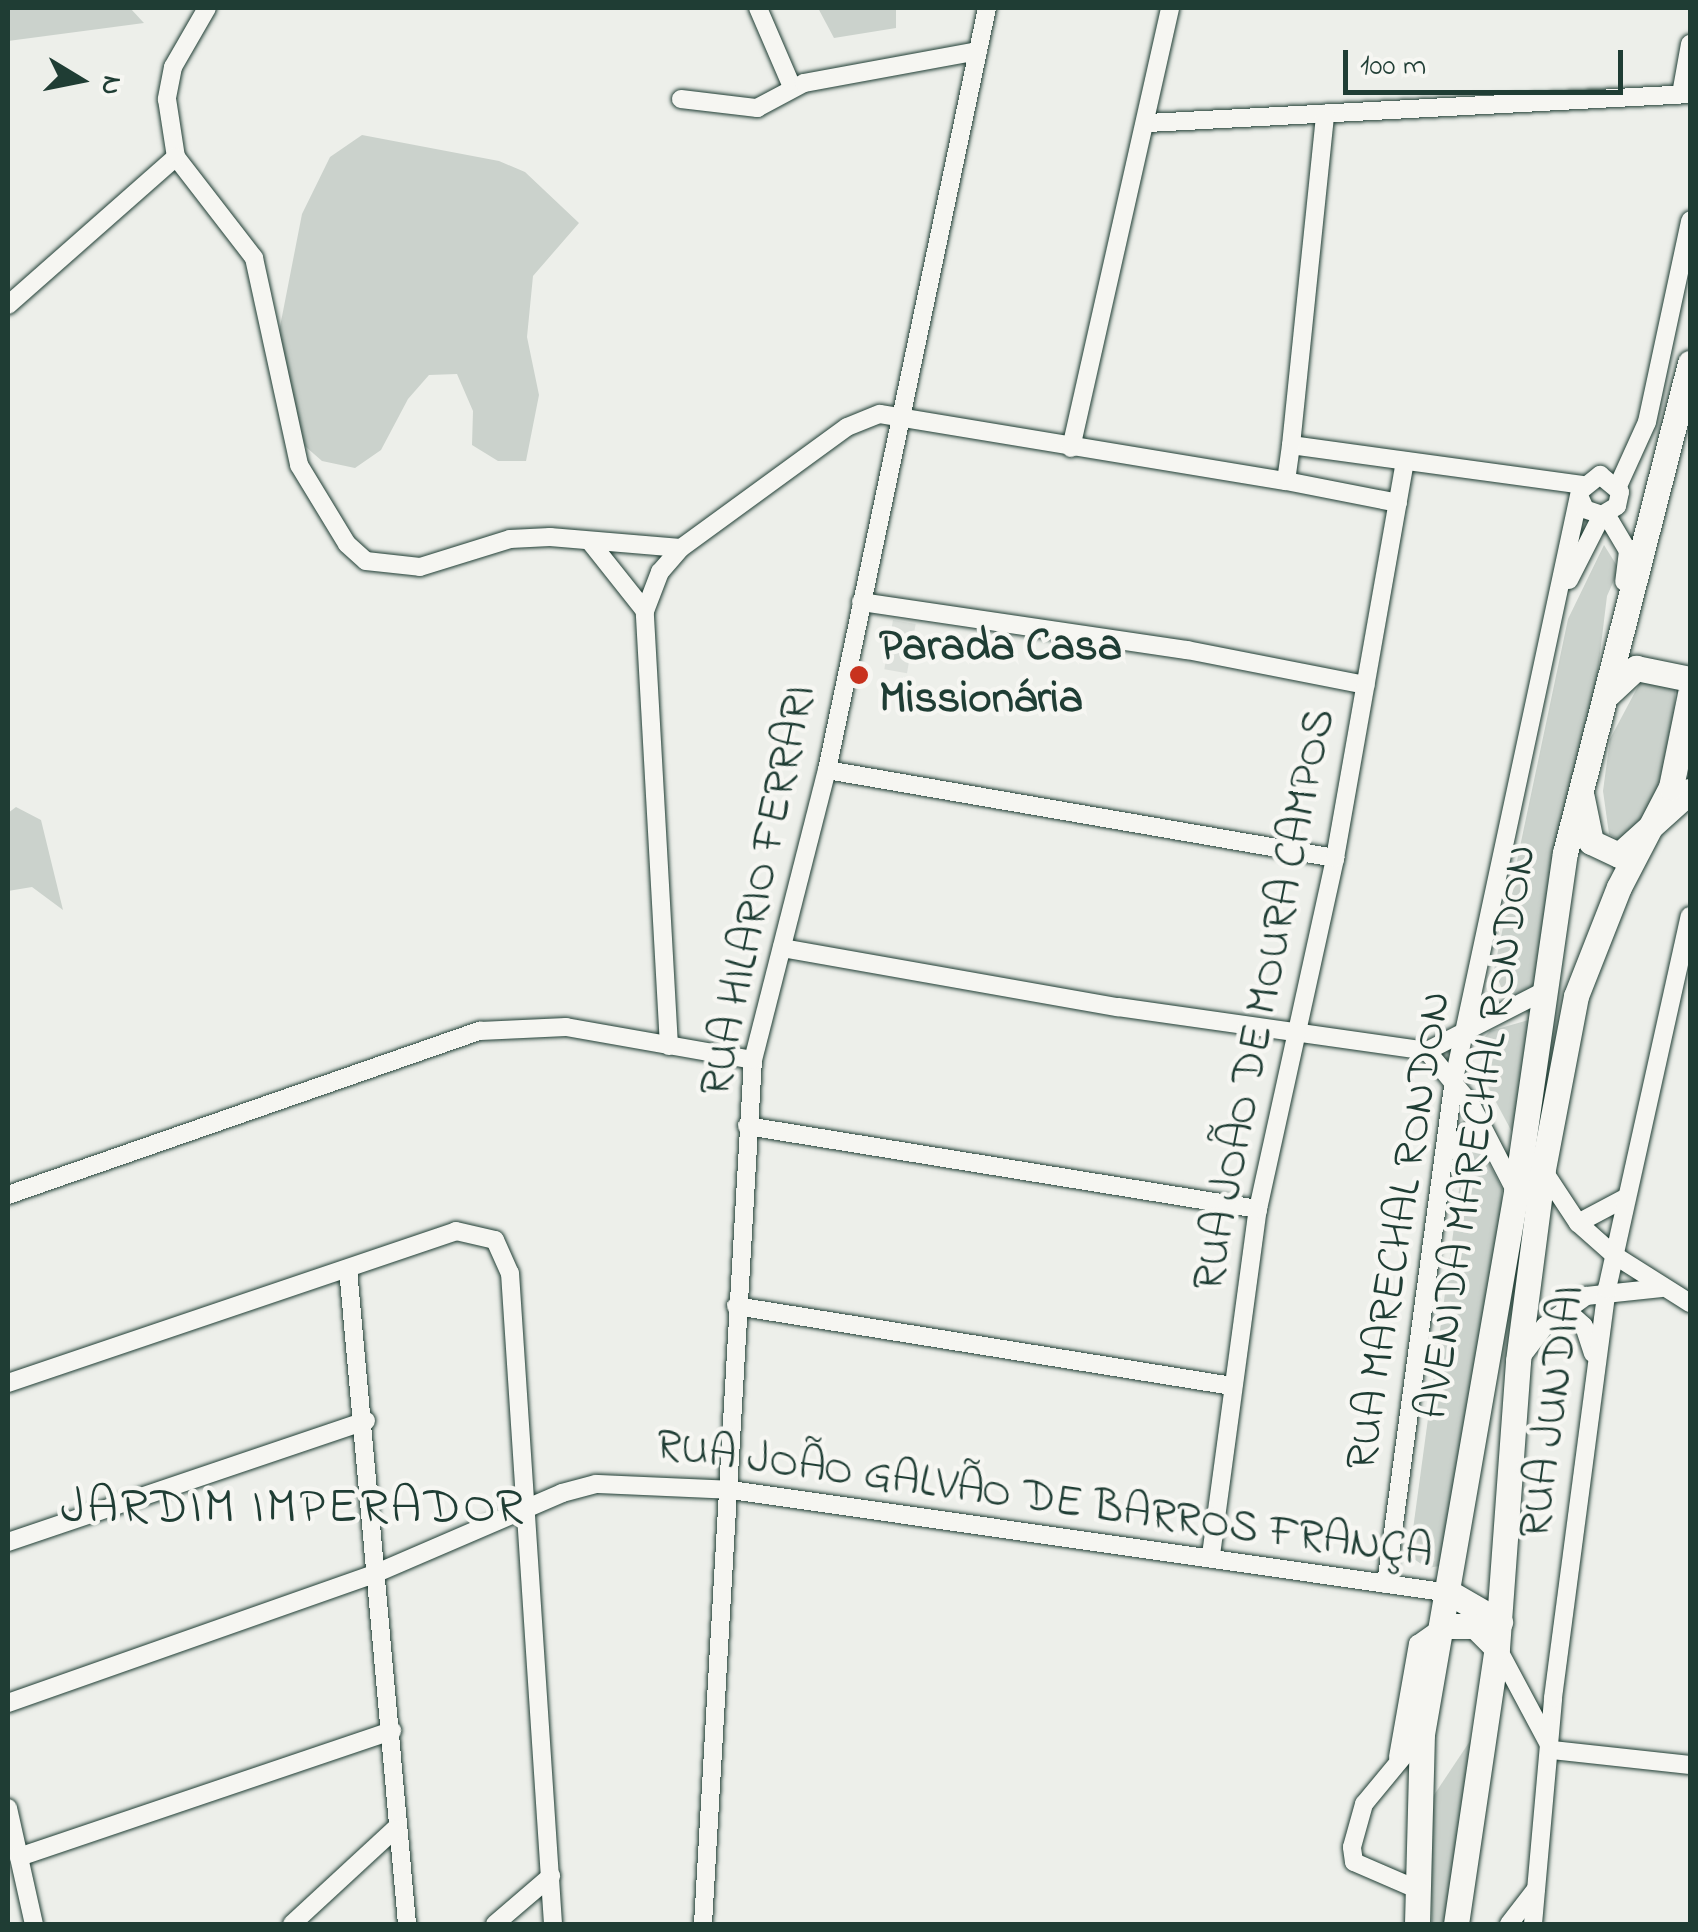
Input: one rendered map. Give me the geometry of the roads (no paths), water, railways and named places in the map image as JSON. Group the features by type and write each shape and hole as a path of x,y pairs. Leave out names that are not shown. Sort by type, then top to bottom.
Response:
{"main road":[{"name":"AVENIDA MARECHAL RONDON","path":"1417,1924 1420,1891 1416,1788 1422,1734 1450,1592 1580,784 1690,364"},
{"path":"1601,705 1624,674 1636,668 1690,679"},
{"name":"AVENIDA MARECHAL RONDON","path":"1456,1924 1498,1648 1518,1361 1543,1169 1576,996 1619,887 1671,787 1690,694"},
{"path":"1580,784 1586,826 1598,848 1620,855 1650,832 1690,791"},
{"path":"1450,1592 1500,1622"},
{"path":"1442,1626 1475,1626 1498,1648"}],"street":[{"path":"207,8 172,67 167,98 176,157 254,258 300,465 356,552 392,569 420,568 510,540 681,548"},
{"path":"758,8 792,87"},
{"name":"RUA HILARIO FERRARI","path":"703,1924 731,1490 736,1306 754,1060 827,770 898,416 987,8"},
{"path":"1071,448 1148,123 1170,8"},
{"path":"1148,123 1686,94 1690,44"},
{"path":"681,99 757,108 792,87 978,51"},
{"path":"1286,481 1324,114"},
{"path":"8,305 176,157"},
{"path":"1559,598 1604,514 1617,506 1618,486 1647,422 1690,221"},
{"path":"669,1046 644,612 660,572 681,548 846,427 880,414 1398,503"},
{"path":"1290,444 1581,492"},
{"name":"RUA JOÃO DE MOURA CAMPOS","path":"1211,1554 1258,1209 1336,858 1406,461"},
{"path":"1559,598 1581,492 1600,475 1618,486"},
{"path":"1581,492 1585,509 1604,514 1628,552 1618,646"},
{"path":"591,544 644,612"},
{"name":"RUA MARECHAL RONDON","path":"1386,1584 1454,1079 1559,598"},
{"path":"861,602 1187,650 1366,686"},
{"path":"827,770 1336,858"},
{"name":"RUA JUNDIAI","path":"1533,1924 1607,1289 1690,916"},
{"path":"782,948 1118,1007 1427,1051 1548,989"},
{"path":"8,1194 480,1031 566,1026 754,1060"},
{"path":"1427,1051 1454,1079 1516,1192"},
{"path":"747,1126 1258,1209"},
{"path":"1444,1154 1471,1130 1486,1136"},
{"path":"1543,1169 1578,1223 1614,1255 1690,1303"},
{"path":"1578,1223 1628,1197"},
{"path":"8,1382 456,1231 495,1240 510,1273 553,1924"},
{"path":"348,1269 366,1421 372,1575 392,1731 394,1829 407,1924"},
{"path":"1518,1361 1566,1309 1607,1289 1662,1288"},
{"path":"736,1306 1232,1386"},
{"path":"1566,1309 1590,1337 1596,1366"},
{"path":"8,1542 366,1421"},
{"name":"RUA JOÃO GALVÃO DE BARROS FRANÇA","path":"8,1703 372,1575 526,1508 596,1484 731,1490 1211,1554 1450,1592"},
{"path":"1398,1757 1418,1644 1442,1626"},
{"path":"1498,1648 1552,1750 1690,1765"},
{"path":"20,1857 392,1731"},
{"path":"1420,1891 1354,1862 1358,1819 1398,1757 1422,1734"},
{"path":"8,1808 34,1924"},
{"path":"292,1924 394,1829"},
{"path":"495,1924 551,1876"},
{"path":"1510,1924 1537,1888"}],"place":[{"name":"Parada Casa Missionária","path":"859,675"}],"district":[{"name":"JARDIM IMPERADOR","path":"293,1509"}]}
